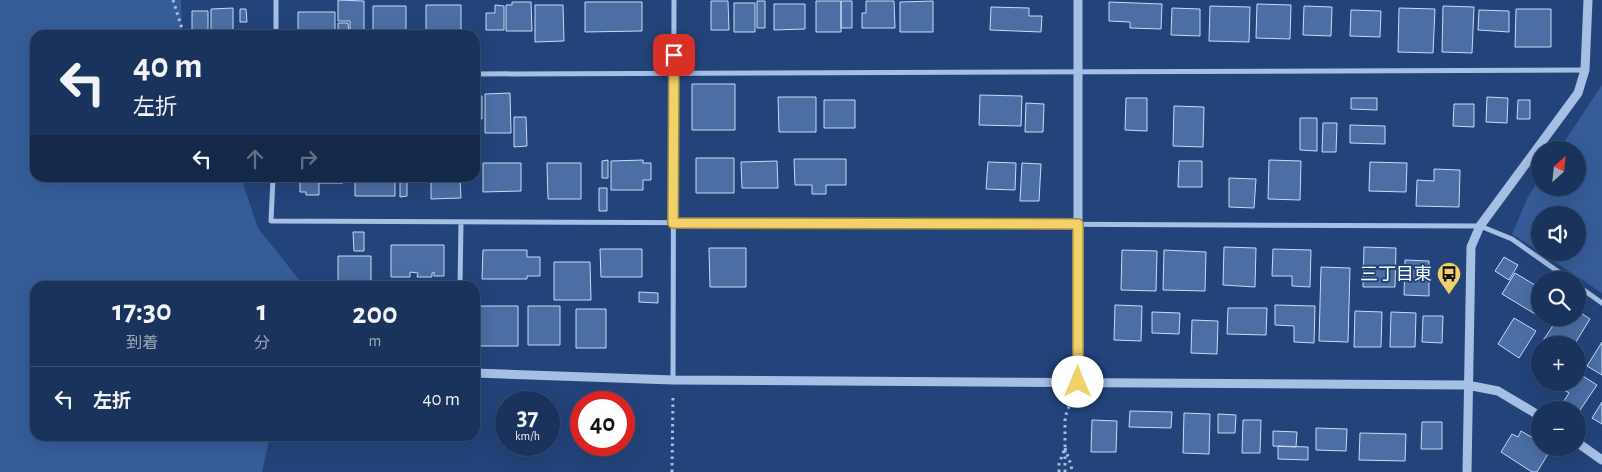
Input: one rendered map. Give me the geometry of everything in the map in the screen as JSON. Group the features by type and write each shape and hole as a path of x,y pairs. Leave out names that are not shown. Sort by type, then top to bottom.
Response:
{"street":[{"path":"276,0 276,30"},
{"path":"673,380 674,0"},
{"path":"1078,0 1078,382"},
{"path":"1467,472 1471,248 1480,226 1578,93 1586,70 1588,0"},
{"path":"480,74 1586,70"},
{"path":"272,182 271,221 1480,226 1512,239 1557,271"},
{"path":"460,281 461,222"},
{"path":"1586,292 1602,303"},
{"path":"480,374 673,380 1468,385 1498,390 1531,410"},
{"path":"1586,449 1602,460"}],"path":[{"path":"173,0 182,30"},
{"path":"672,472 673,380"},
{"path":"1065,472 1065,417 1078,382"},
{"path":"1059,472 1059,464 1065,448"},
{"path":"1065,448 1072,464 1072,472"}],"shaded area":[{"path":"0,0 181,0 182,30 30,30 30,182 242,182 258,228 300,281 30,281 30,441 269,441 262,472 0,472"},
{"path":"1602,85 1602,293 1586,283 1586,271 1568,271 1553,261 1586,261 1586,206 1531,206 1531,246 1512,234 1531,192 1531,196 1586,196 1586,141 1565,141"}],"building":[{"path":"338,0 364,1 364,30 350,30 350,21 338,21"},
{"path":"711,1 728,1 729,30 711,30"},
{"path":"757,1 765,1 765,28 757,28"},
{"path":"816,1 841,1 841,32 816,32"},
{"path":"841,1 852,1 852,28 841,28"},
{"path":"866,1 894,1 895,28 862,28 862,13 866,13"},
{"path":"933,1 933,32 900,32 900,2"},
{"path":"512,2 531,2 532,31 506,31 506,5 512,5"},
{"path":"585,2 642,2 642,31 585,32"},
{"path":"1109,2 1162,4 1161,29 1130,28 1130,22 1109,21"},
{"path":"734,3 755,3 755,32 734,32"},
{"path":"774,4 805,4 805,29 774,30"},
{"path":"1257,4 1291,5 1290,39 1256,38"},
{"path":"426,5 461,5 461,30 426,30"},
{"path":"495,5 504,6 504,30 486,30 486,13 495,13"},
{"path":"535,5 563,5 564,41 535,42"},
{"path":"373,6 406,6 406,30 373,30"},
{"path":"1210,6 1250,7 1249,42 1209,41"},
{"path":"1304,6 1332,7 1331,36 1303,35"},
{"path":"1443,6 1474,7 1472,53 1442,52"},
{"path":"991,7 1029,8 1029,16 1042,16 1041,32 990,30"},
{"path":"233,8 233,30 211,30 211,9"},
{"path":"1172,8 1200,9 1200,36 1171,35"},
{"path":"1399,8 1435,9 1433,53 1398,52"},
{"path":"240,9 246,9 247,22 240,22"},
{"path":"1516,9 1551,9 1551,47 1515,47"},
{"path":"1351,10 1381,11 1380,37 1350,36"},
{"path":"1479,10 1509,11 1509,32 1478,30"},
{"path":"192,11 208,11 208,30 192,30"},
{"path":"298,12 335,12 335,30 298,30"},
{"path":"338,23 348,23 349,30 338,30"},
{"path":"692,84 735,84 735,130 692,130"},
{"path":"510,93 511,133 485,133 485,94"},
{"path":"980,95 1022,96 1021,126 979,125"},
{"path":"480,96 482,96 482,119 480,119"},
{"path":"778,97 816,97 816,132 779,132"},
{"path":"1487,97 1508,98 1507,123 1486,122"},
{"path":"1126,98 1147,98 1147,131 1125,130"},
{"path":"1351,98 1377,98 1377,110 1351,109"},
{"path":"824,100 855,100 855,128 824,128"},
{"path":"1518,100 1530,100 1530,119 1517,119"},
{"path":"1026,103 1044,104 1043,132 1025,132"},
{"path":"1454,104 1474,104 1474,127 1453,126"},
{"path":"1174,106 1204,107 1203,147 1173,146"},
{"path":"514,117 526,117 527,146 514,147"},
{"path":"1300,118 1317,118 1317,151 1300,150"},
{"path":"1323,123 1337,123 1336,152 1322,152"},
{"path":"1350,125 1385,126 1385,144 1350,143"},
{"path":"696,158 734,158 734,193 696,193"},
{"path":"794,159 846,159 846,185 826,185 826,194 812,194 812,185 795,185"},
{"path":"608,160 608,178 602,178 602,161"},
{"path":"643,160 643,163 651,163 651,180 643,180 643,190 611,190 611,161"},
{"path":"1269,160 1301,161 1300,200 1268,199"},
{"path":"777,161 778,188 742,188 741,162"},
{"path":"1179,161 1202,161 1202,187 1178,187"},
{"path":"988,162 1016,163 1015,190 986,189"},
{"path":"1370,162 1407,163 1406,192 1369,191"},
{"path":"483,163 521,163 521,191 483,192"},
{"path":"547,163 581,163 581,199 548,199"},
{"path":"1022,163 1041,164 1039,201 1020,201"},
{"path":"1434,169 1460,170 1459,207 1416,206 1417,180 1434,181"},
{"path":"1229,178 1256,179 1254,208 1229,207"},
{"path":"300,182 343,182 319,183 319,195 306,195 306,192 300,192"},
{"path":"355,182 395,182 395,196 355,196"},
{"path":"400,182 407,182 407,196 400,197"},
{"path":"431,182 460,182 461,198 431,199"},
{"path":"599,188 607,188 607,211 599,211"},
{"path":"353,232 364,232 364,251 354,251"},
{"path":"391,245 444,245 444,276 434,276 434,272 432,277 417,277 418,273 410,272 410,277 391,277"},
{"path":"1224,247 1256,248 1255,287 1223,285"},
{"path":"1364,247 1396,248 1395,287 1363,287"},
{"path":"709,248 746,248 746,287 710,287"},
{"path":"600,249 642,249 642,277 601,277"},
{"path":"1273,249 1311,250 1310,287 1292,286 1292,276 1272,276"},
{"path":"483,250 527,250 527,257 540,257 540,276 527,276 527,279 482,279"},
{"path":"1122,250 1157,251 1156,291 1121,290"},
{"path":"1164,250 1206,252 1205,291 1163,290"},
{"path":"338,256 371,256 371,281 338,281"},
{"path":"1504,257 1518,265 1509,280 1495,271"},
{"path":"1405,260 1429,261 1429,296 1404,295"},
{"path":"554,262 590,262 591,300 554,300"},
{"path":"1321,267 1350,268 1348,342 1319,341"},
{"path":"1515,273 1531,283 1531,312 1502,294"},
{"path":"639,292 658,293 658,303 639,302"},
{"path":"1115,305 1142,306 1141,341 1114,340"},
{"path":"1275,305 1315,306 1314,343 1294,342 1294,326 1275,325"},
{"path":"480,306 518,306 518,346 480,346"},
{"path":"528,306 560,306 560,345 528,345"},
{"path":"1228,308 1267,308 1266,335 1227,334"},
{"path":"576,309 606,309 606,348 576,348"},
{"path":"1355,311 1382,312 1381,347 1354,347"},
{"path":"1152,312 1180,313 1179,334 1152,333"},
{"path":"1391,312 1416,313 1415,347 1390,347"},
{"path":"1423,316 1443,316 1442,343 1422,342"},
{"path":"1586,316 1590,319 1586,326"},
{"path":"1514,318 1536,331 1531,336 1519,358 1498,344"},
{"path":"1192,320 1218,321 1217,354 1191,353"},
{"path":"1553,326 1586,326 1580,336 1546,336"},
{"path":"1602,342 1602,375 1587,366"},
{"path":"1586,378 1597,385 1586,401 1564,401 1569,393 1566,391 1586,391"},
{"path":"1602,402 1602,424 1592,418"},
{"path":"1130,411 1172,412 1171,428 1129,427"},
{"path":"1184,413 1210,414 1209,454 1183,453"},
{"path":"1218,414 1236,415 1235,433 1218,433"},
{"path":"1092,420 1117,421 1116,452 1091,452"},
{"path":"1243,420 1261,420 1260,453 1242,453"},
{"path":"1422,422 1442,422 1442,449 1421,449"},
{"path":"1316,428 1347,429 1346,451 1316,450"},
{"path":"1273,431 1297,432 1296,447 1273,446"},
{"path":"1521,431 1531,437 1531,456 1547,456 1537,472 1532,472 1501,452 1512,434 1518,437"},
{"path":"1360,433 1406,434 1405,461 1359,460"},
{"path":"1278,446 1308,447 1308,460 1278,459"}],"place":[{"name":"三丁目東","path":"1449,295"}],"route":[{"path":"674,55 673,223 1078,224 1078,382"}]}
